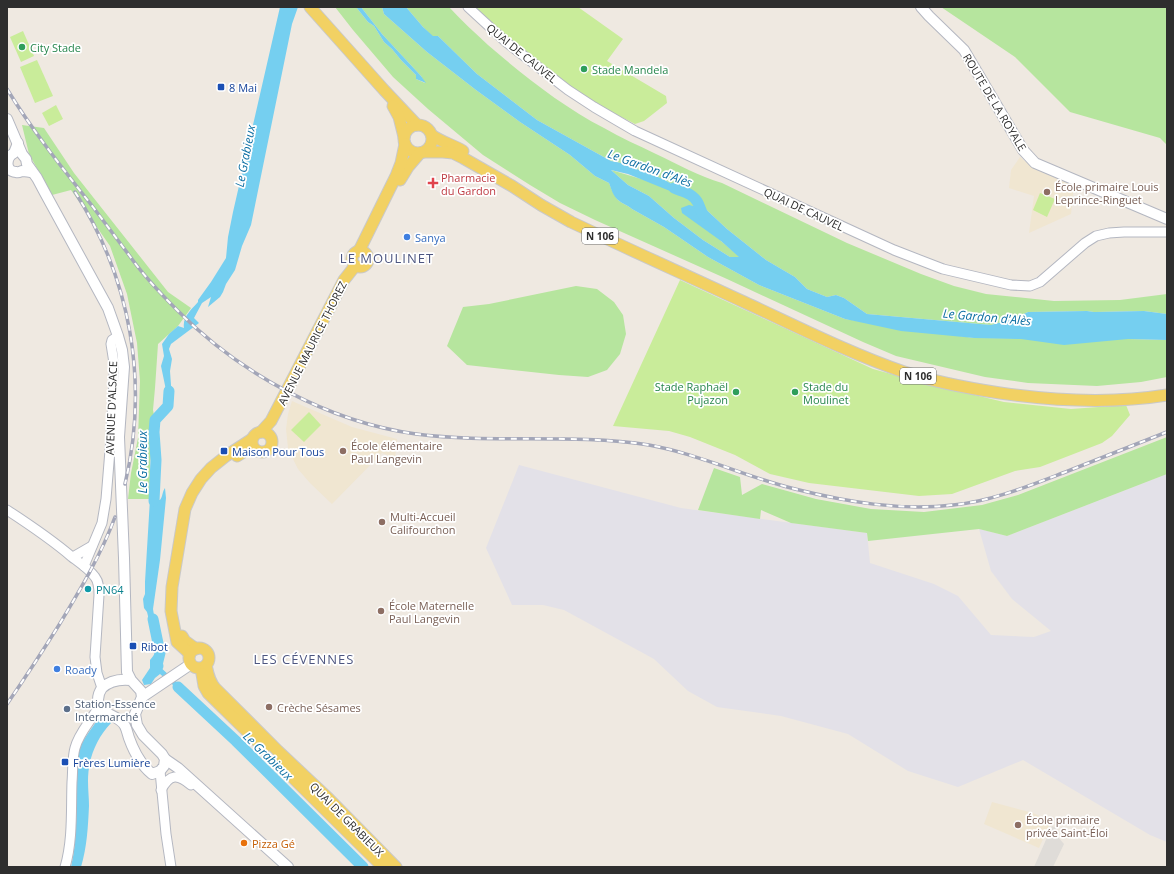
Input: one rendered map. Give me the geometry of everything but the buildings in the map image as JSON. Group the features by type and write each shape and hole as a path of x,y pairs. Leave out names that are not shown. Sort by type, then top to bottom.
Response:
{"main road":[{"path":"310,7 417,125"},
{"name":"ROUTE DE LA ROYALE","path":"921,7 964,50 1023,150 1035,163 1167,219"},
{"path":"384,90 399,117 407,148 416,153 423,153"},
{"path":"7,119 18,144 18,154"},
{"path":"417,125 427,127 433,136 432,145 408,167 400,179 362,252 401,163 406,132 408,129 417,125"},
{"name":"N 106","path":"433,136 468,155 497,177"},
{"name":"N 106","path":"423,153 453,153 497,177 571,222 828,341 903,372 971,389 1034,398 1088,401 1143,399 1167,395"},
{"path":"27,169 16,172 10,170 8,167 8,159 12,154 18,154 26,159 27,169 37,178 108,308 122,350 124,367 119,437 127,677 142,694"},
{"name":"AVENUE MAURICE THOREZ","path":"265,433 344,280 354,266 352,256 354,252 362,252"},
{"path":"265,433 272,439 272,444 267,451 262,452 254,445 255,435 265,433"},
{"name":"QUAI DE GRABIEUX","path":"254,445 226,456 211,468 201,479 192,493 186,509 172,587 171,611 177,642 208,675 215,688 329,799 396,867"},
{"path":"160,768 162,754 143,735 137,725 135,714 142,694 153,689 195,661"},
{"name":"QUAI DE GRABIEUX","path":"195,661 208,693 383,867"},
{"path":"127,677 106,686 99,694 97,711 104,712 119,720 125,726 136,754 144,767 178,768 288,867"}],"street":[{"name":"QUAI DE CAUVEL","path":"468,7 511,46 568,90 635,131 894,250 943,269 1011,284 1030,286 1040,282 1085,243 1096,236 1124,232 1167,232"},
{"name":"AVENUE D'ALSACE","path":"84,566 102,523 106,499 114,380 114,363 110,344 112,340 118,336"},
{"path":"7,510 33,526 84,566 96,578 99,595 95,657 97,673 106,686"},
{"path":"72,557 92,546"},
{"path":"65,867 70,839 75,748 80,735 97,711"},
{"path":"160,768 161,788 171,867"},
{"path":"161,788 170,778 178,777 184,779 205,798 217,803"}],"shaded area":[{"name":"École primaire Louis Leprince-Ringuet","path":"1020,157 1034,169 1074,185 1071,214 1029,233 1034,196 1009,188 1011,170"},
{"name":"École élémentaire Paul Langevin","path":"292,401 352,427 397,439 395,458 382,453 332,504 298,469 288,448 286,429"},
{"path":"519,465 681,508 867,533 870,563 934,584 958,596 991,635 1034,637 1051,631 1012,599 991,571 979,529 1007,536 1167,474 1167,842 1150,835 1023,760 958,787 908,771 848,734 781,716 717,707 688,691 654,659 564,610 543,605 512,605 486,548"},
{"name":"École primaire privée Saint-Éloi","path":"992,802 1033,813 1051,821 1039,848 984,824"},
{"path":"1052,826 1056,828 1057,836 1064,844 1053,867 1034,867"}],"green space":[{"path":"335,7 356,7 368,22 374,26 384,42 416,75 416,79 425,83 421,76 382,34 361,7 382,7 384,14 427,52 476,90 520,122 570,155 595,176 609,183 614,194 620,201 664,227 708,257 759,285 845,319 974,338 1167,340 1167,377 1141,382 1097,386 1028,383 985,377 896,356 863,342 595,220 560,203 530,185 483,155 428,109 393,77"},
{"path":"406,7 449,7 463,22 515,68 558,100 588,119 688,170 722,183 847,243 921,274 954,286 986,294 1054,301 1120,300 1167,294 1167,314 1144,311 1028,312 1013,319 991,325 867,314 844,298 836,295 827,297 807,289 795,277 766,260 727,229 698,202 721,241 740,257 730,257 703,240 674,218 649,196 628,185 611,170 685,192 663,179 621,163 611,161 537,120 477,74 438,36 433,37"},
{"name":"Stade Mandela","path":"474,7 578,7 623,39 607,61 666,96 667,103 644,121 635,124 592,102 565,83 525,52"},
{"path":"941,7 1167,7 1167,145 1160,138 1070,112 1015,57"},
{"name":"City Stade","path":"23,31 34,56 21,62 10,37"},
{"path":"37,60 53,96 35,103 20,67"},
{"path":"56,105 63,119 49,126 42,113"},
{"path":"22,125 44,128 74,173 168,292 191,308 178,326 158,344 153,410 155,420 150,463 150,499 128,499 131,473 138,438 140,381 137,343 127,294 110,246 71,190 52,195 29,154"},
{"path":"1040,193 1055,199 1047,217 1033,210"},
{"name":"Stade du Moulinet","path":"680,280 873,369 1004,402 1071,409 1126,405 1130,415 1112,436 1102,443 1040,467 1015,471 952,494 919,496 809,483 770,474 735,455 690,437 669,431 613,426"},
{"path":"576,286 597,289 614,302 623,315 626,334 620,354 607,370 588,377 467,365 447,346 463,307 489,304"},
{"path":"309,412 321,425 304,442 291,430"},
{"path":"1167,437 1167,474 1007,536 979,529 868,541 867,533 791,523 761,510 760,519 698,510 714,468 740,477 742,495 762,484 816,499 871,509 924,512 982,505 1018,495"}],"water":[{"path":"280,7 298,7 292,24 251,225 242,246 235,270 220,297 208,307 211,297 202,303 194,318 199,323 171,344 169,349 172,359 170,371 172,399 168,406 161,366 164,356 162,344 169,334 178,326 184,328 184,320 190,310 198,302 226,258 233,212"},
{"path":"356,7 361,7 382,34 426,83 416,79 416,75 384,42 374,26 368,22"},
{"path":"382,7 406,7 423,27 433,36 438,36 477,74 537,120 611,161 621,163 663,179 687,193 670,191 628,174 611,170 628,185 649,196 674,218 703,240 730,257 739,257 721,241 682,213 681,208 689,205 697,207 698,202 727,229 766,260 795,277 807,289 827,297 836,295 844,298 867,314 991,325 1013,319 1028,312 1144,311 1167,314 1167,340 1128,339 1064,345 1021,339 974,338 901,331 845,319 759,285 708,257 664,227 620,201 613,194 609,183 595,176 570,155 520,122 476,90 427,52 384,14"},
{"path":"154,486 158,500 160,500 165,488 166,498 160,560 153,609 157,634 144,608 143,599 145,594 150,499"},
{"path":"160,654 161,659 159,666 180,685 190,698 188,700 183,698 173,685 160,674 151,684 144,685 142,680 150,668 150,660 154,655"},
{"path":"104,718 111,723 97,743 89,765 88,822 83,859 81,867 71,867 75,839 77,768 79,751 97,719"}],"waterway":[{"name":"Le Gardon d'Alès","path":"674,188 688,193 693,197 698,203 703,215"},
{"name":"Le Grabieux","path":"154,501 156,460 154,432 155,420 168,406 169,391"},
{"name":"Le Grabieux","path":"153,619 160,653 158,666"},
{"name":"Le Grabieux","path":"178,687 236,741 363,867"}],"railway":[{"path":"7,89 48,149 134,262 152,284 201,333 257,374 287,391 318,406 383,428 445,437 620,441 649,445 686,454 777,484 815,494 874,504 913,507 933,507 968,503 1012,492 1167,432"},
{"path":"75,192 94,225 110,260 122,296 130,333 134,370 135,408 132,446 125,484"},
{"path":"7,704 75,599 97,559 115,517"}],"place":[{"name":"City Stade","path":"22,47"},
{"name":"Stade Mandela","path":"584,69"},
{"name":"8 Mai","path":"221,87"},
{"name":"Pharmacie du Gardon","path":"433,183"},
{"name":"École primaire Louis Leprince-Ringuet","path":"1047,192"},
{"name":"Sanya","path":"407,237"},
{"name":"Stade Raphaël Pujazon","path":"736,392"},
{"name":"Stade du Moulinet","path":"795,392"},
{"name":"Maison Pour Tous","path":"224,451"},
{"name":"École élémentaire Paul Langevin","path":"343,451"},
{"name":"Multi-Accueil Califourchon","path":"382,522"},
{"name":"PN64","path":"88,589"},
{"name":"École Maternelle Paul Langevin","path":"381,611"},
{"name":"Ribot","path":"133,646"},
{"name":"Roady","path":"57,669"},
{"name":"Crèche Sésames","path":"269,707"},
{"name":"Station-Essence Intermarché","path":"67,709"},
{"name":"Frères Lumière","path":"65,762"},
{"name":"École primaire privée Saint-Éloi","path":"1018,825"},
{"name":"Pizza Gé","path":"244,843"}],"district":[{"name":"LE MOULINET","path":"387,258"},
{"name":"LES CÉVENNES","path":"304,659"}]}
